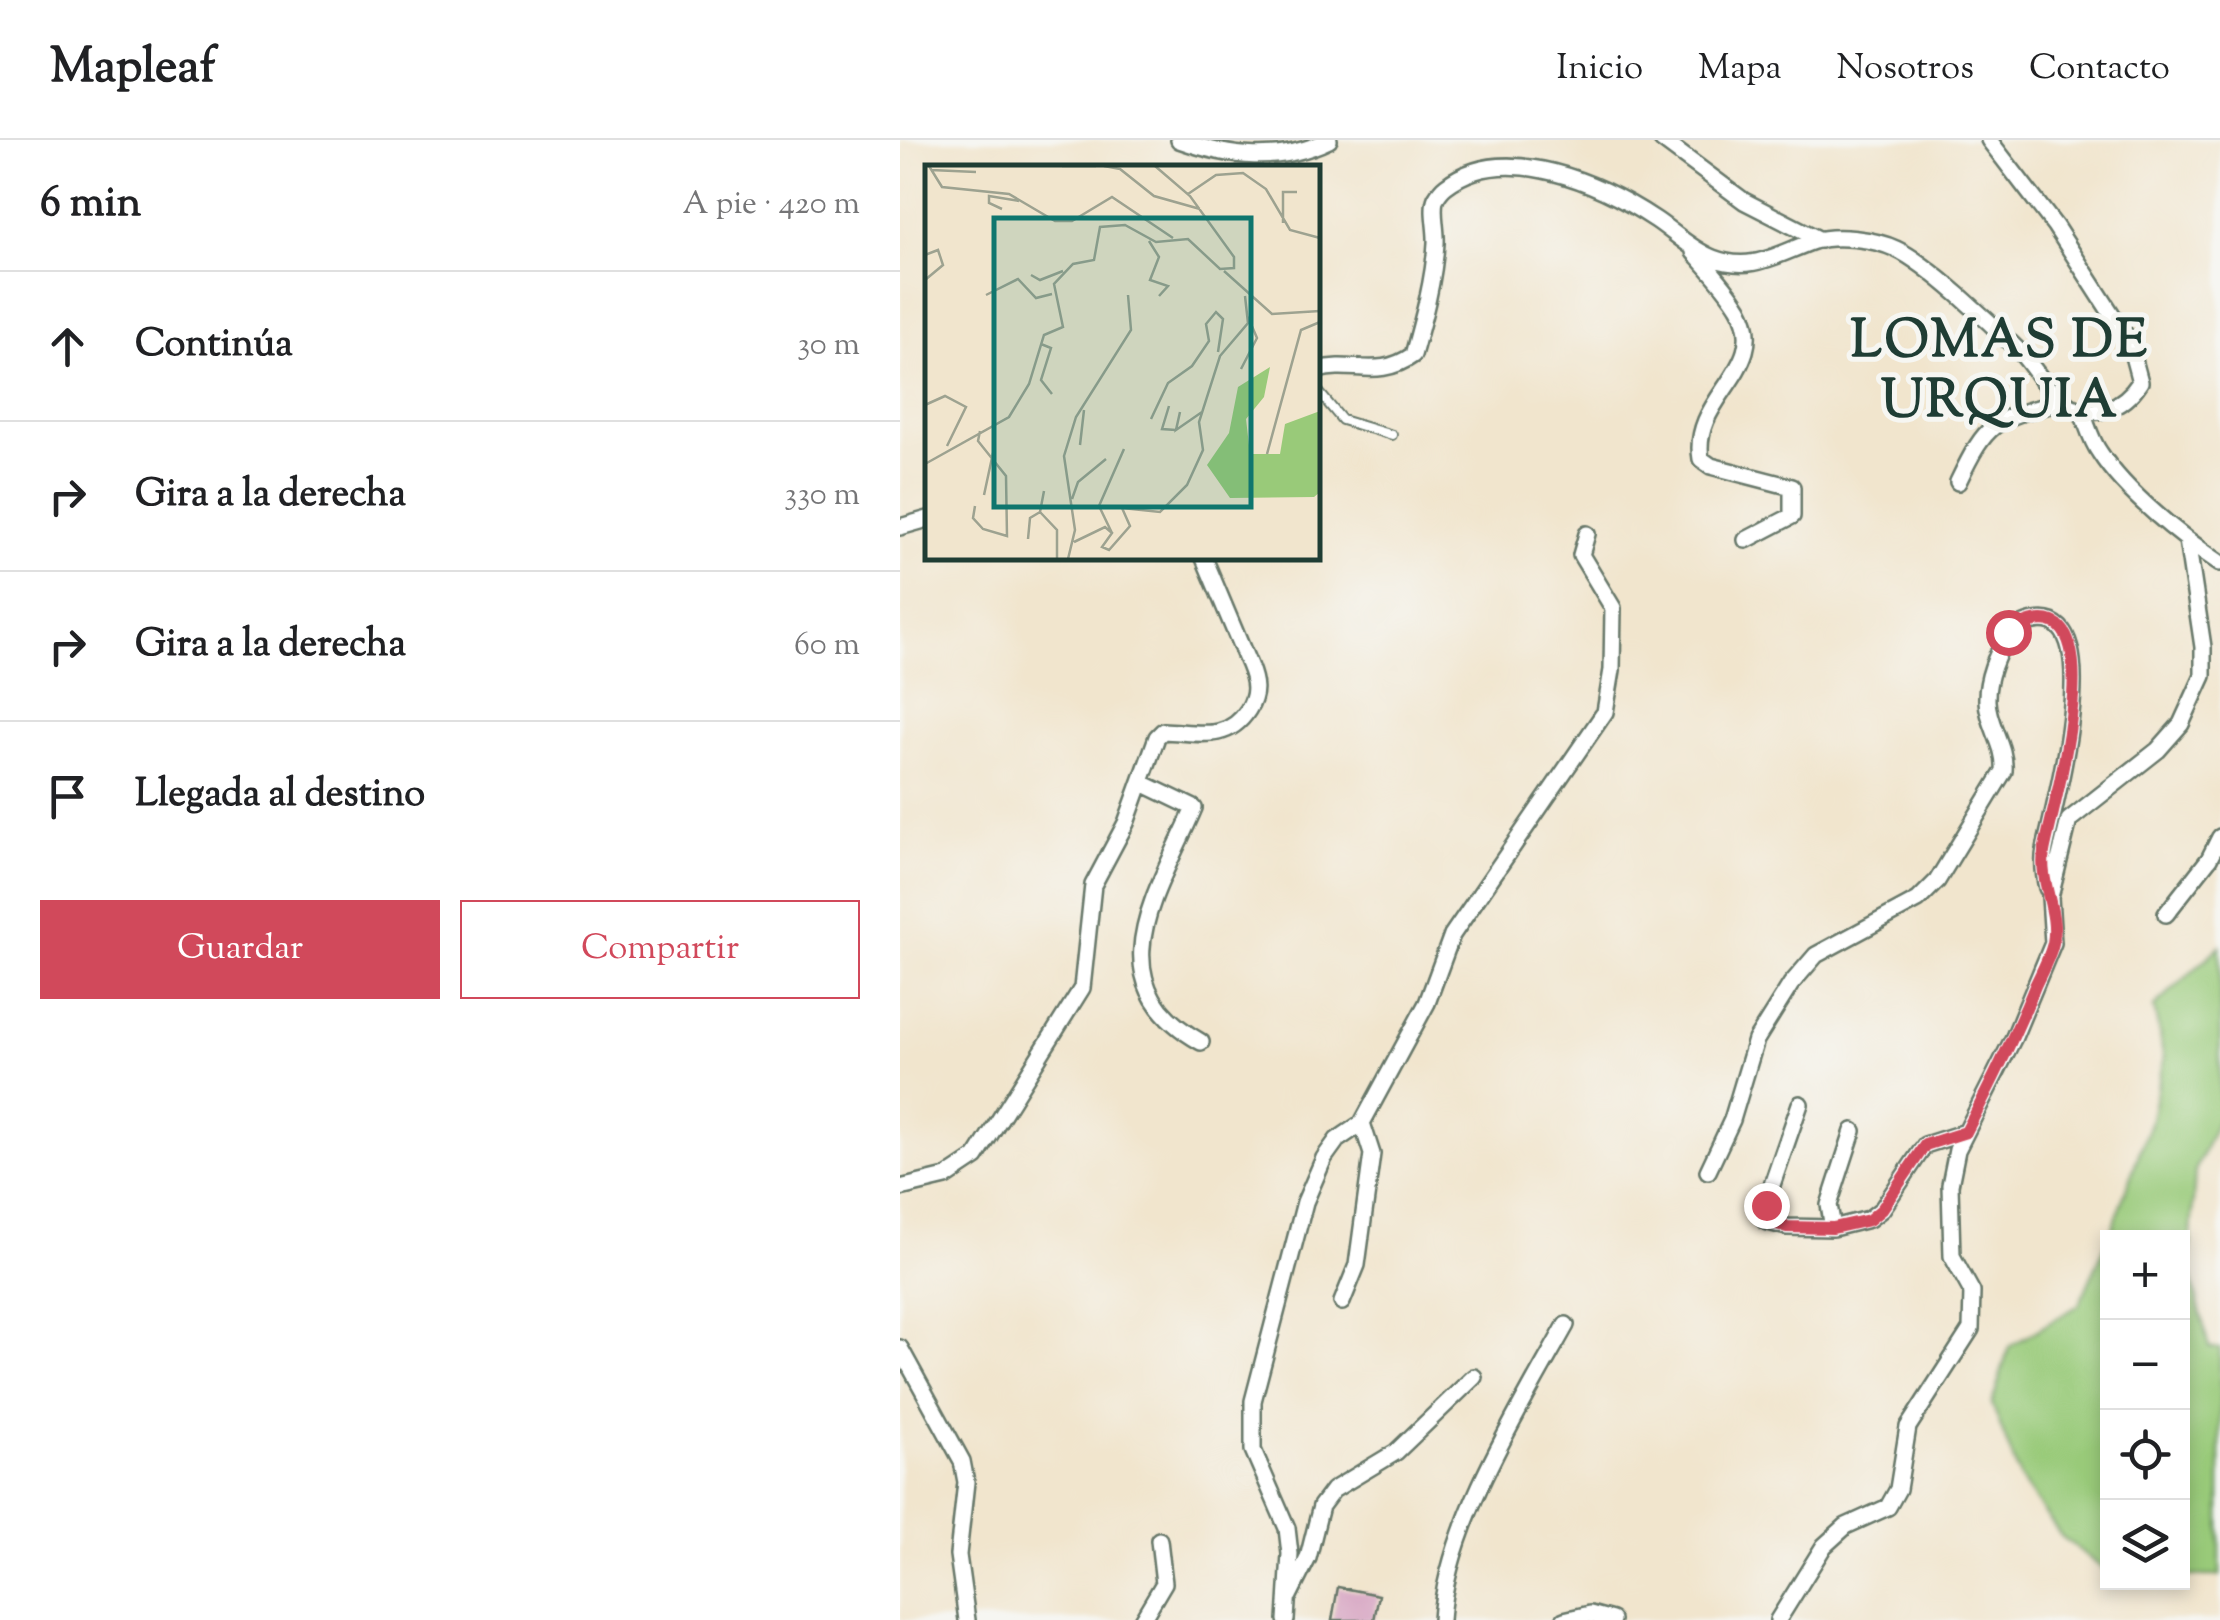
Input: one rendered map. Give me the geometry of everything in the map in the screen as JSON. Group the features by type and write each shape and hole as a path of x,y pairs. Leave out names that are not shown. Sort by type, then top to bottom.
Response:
{"street":[{"path":"1179,140 1216,152 1274,157 1329,140"},
{"path":"1662,140 1744,200 1813,242"},
{"path":"1320,370 1370,371 1401,364 1414,354 1436,243 1435,200 1447,184 1470,172 1500,163 1534,164 1570,173 1707,256 1732,264 1756,264 1813,242 1871,242 1897,249 2018,350 2061,402 2081,410 2111,411 2130,398 2140,382 2138,363 2055,226 1989,140"},
{"path":"1683,239 1740,310 1748,338 1744,358 1700,427 1701,459 1711,466 1792,487 1792,516 1746,540"},
{"path":"1958,482 1980,436 1996,422 2061,402"},
{"path":"2081,410 2099,452 2186,540 2220,562"},
{"path":"900,527 925,520"},
{"path":"1286,1620 1287,1528 1254,1450 1254,1401 1314,1178 1337,1140 1362,1123 1427,1003 1452,935 1604,712 1612,670 1612,608 1582,554 1587,534"},
{"path":"2050,897 2069,820 2158,750 2181,724 2203,676 2203,647 2186,540"},
{"path":"900,1188 946,1177 976,1157 1082,988 1093,885 1126,824 1162,732 1223,732 1236,727 1254,699 1256,683 1205,560"},
{"path":"1708,1172 1732,1120 1756,1040 1791,984 1816,955 1918,900 1936,881 2004,771 2005,754 1986,703 1994,660 2008,632 2038,622 2056,627 2066,638 2074,658 2067,759 2044,852 2053,943 2014,1038 1966,1132 1950,1185 1952,1256 1972,1292 1971,1329 1908,1427 1898,1489 1888,1507 1846,1526 1824,1546 1778,1620"},
{"path":"2203,647 2220,667"},
{"path":"1142,783 1194,808 1148,904 1143,968 1163,1013 1178,1029 1201,1042"},
{"path":"2166,914 2220,837"},
{"path":"1800,1104 1764,1220 1787,1227 1833,1228 1869,1220 1882,1209 1925,1145 1966,1132"},
{"path":"1342,1302 1356,1265 1372,1154 1362,1123"},
{"path":"1833,1228 1829,1205 1854,1132"},
{"path":"1441,1620 1468,1516 1501,1444 1566,1325"},
{"path":"900,1348 962,1461 966,1482 958,1555 967,1620"},
{"path":"1287,1599 1308,1558 1321,1506 1333,1490 1396,1452 1474,1377"},
{"path":"1142,1620 1164,1583 1159,1540"},
{"path":"1564,1620 1590,1614 1612,1620"}],"lane":[{"path":"1320,393 1342,420 1392,435"}],"green space":[{"path":"2220,946 2220,1114 2195,1171 2190,1251 2190,1230 2112,1230 2150,1123 2164,1059 2154,1007"},
{"path":"2100,1258 2100,1566 2061,1536 2021,1480 1992,1404 2009,1347 2079,1305"},
{"path":"2190,1271 2209,1347 2220,1349 2220,1576 2190,1576"}],"building":[{"path":"1338,1587 1379,1595 1374,1620 1332,1620"}],"district":[{"name":"LOMAS DE URQUIA","path":"2000,368"}],"route":[{"path":"1766,1205 1764,1220 1787,1227 1833,1228 1869,1220 1882,1209 1925,1145 1966,1132 2014,1038 2053,943 2044,852 2067,759 2074,658 2066,638 2056,627 2038,622 2022,624 2008,632"}]}
